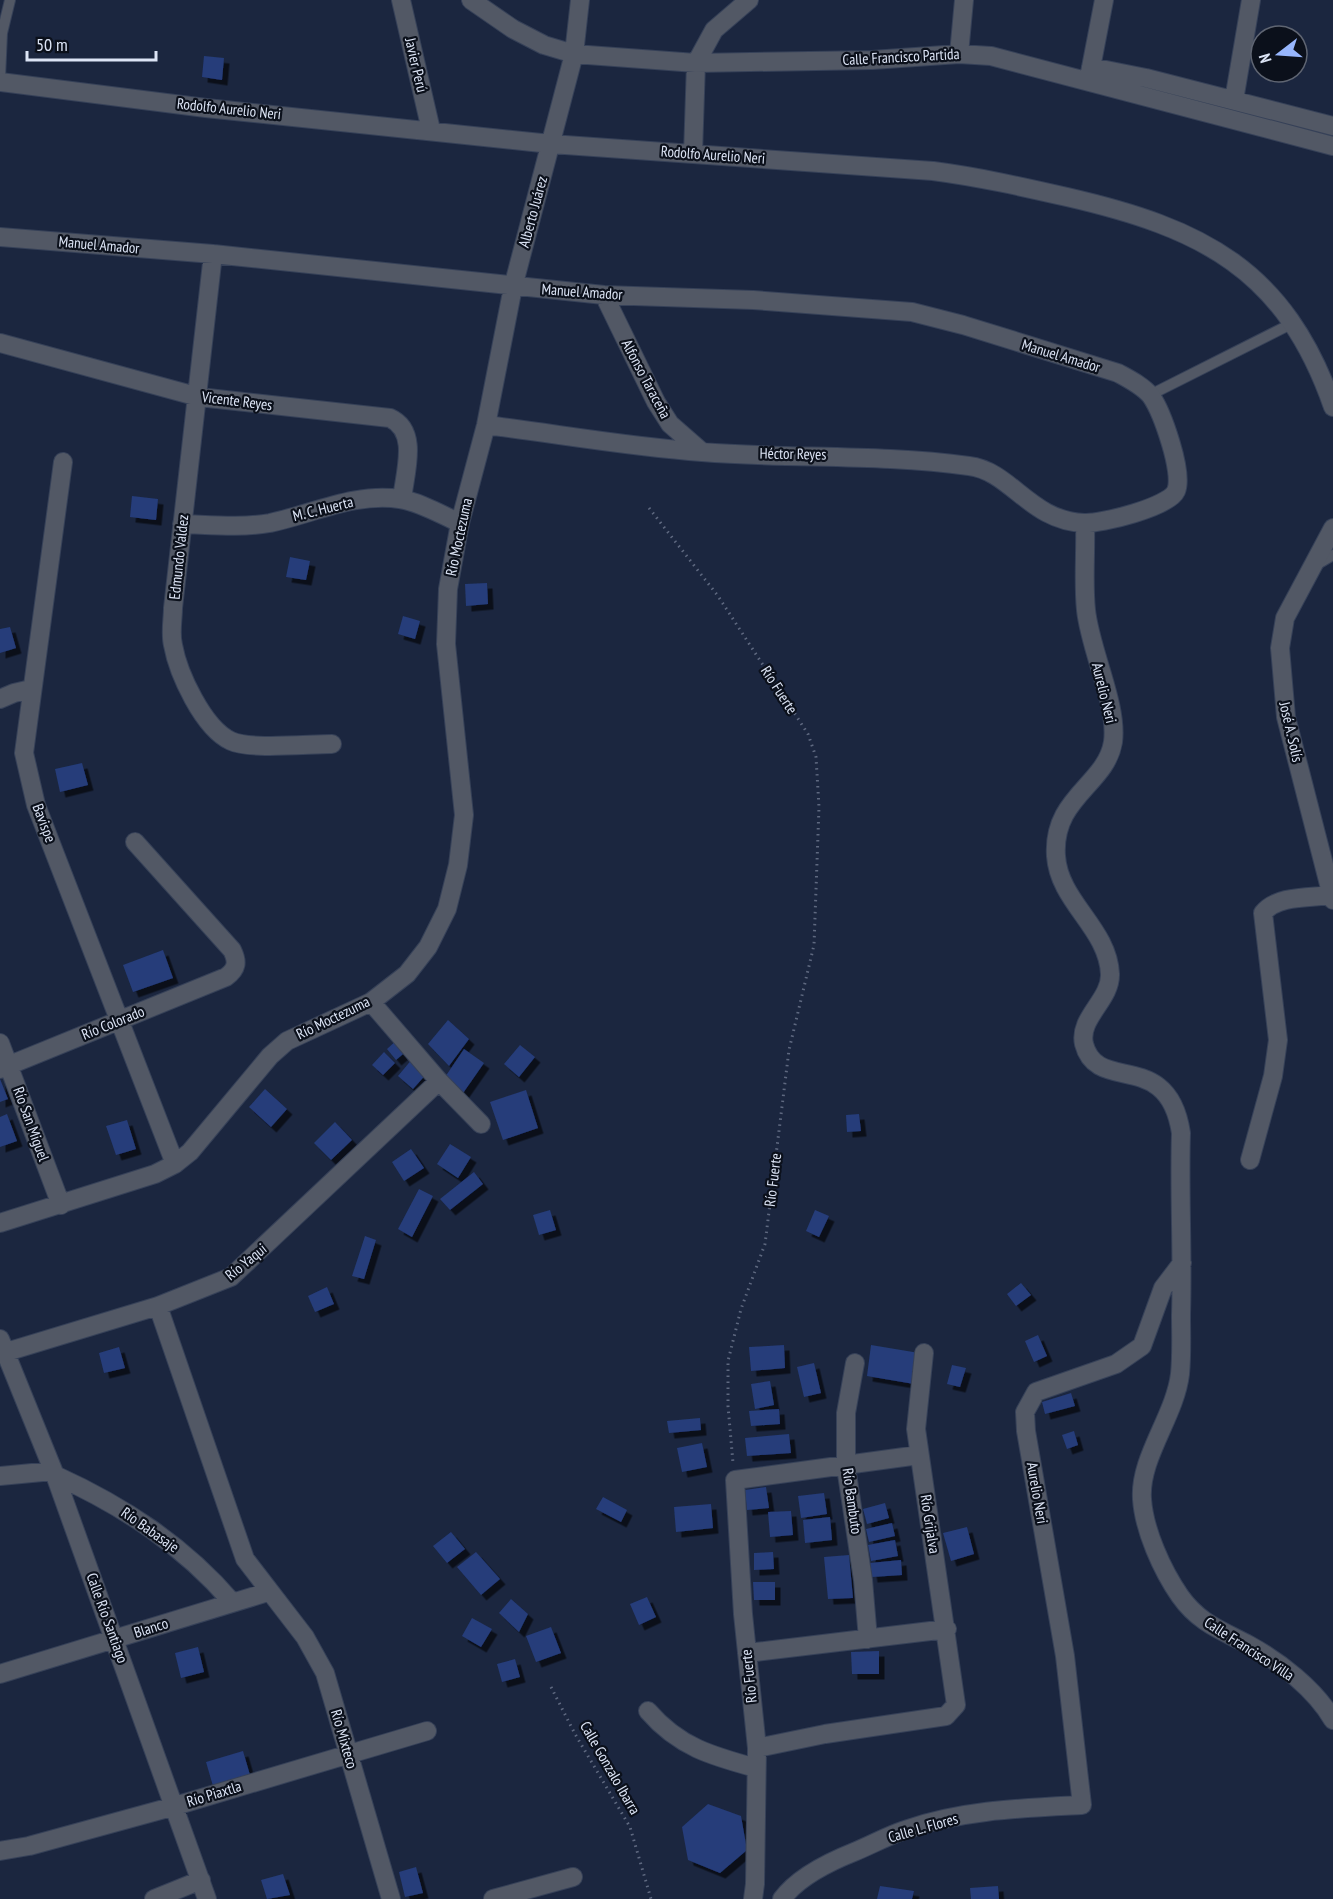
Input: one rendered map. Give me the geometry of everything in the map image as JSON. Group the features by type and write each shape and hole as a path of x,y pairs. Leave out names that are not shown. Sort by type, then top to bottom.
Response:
{"street":[{"name":"Javier Perú","path":"400,0 431,130"},
{"name":"Calle Francisco Partida","path":"471,0 513,29 544,45 574,54 696,63 872,60 959,54 991,56 1090,75 1333,146"},
{"name":"Alberto Juárez","path":"486,425 513,287 574,54 580,0"},
{"path":"693,154 696,63 714,30 749,0"},
{"path":"959,54 964,0"},
{"path":"1104,0 1090,75 1146,78 1333,126"},
{"path":"1234,100 1251,0"},
{"name":"Rodolfo Aurelio Neri","path":"0,80 206,108 551,144 933,171 988,179 1104,205 1182,231 1223,253 1254,278 1293,322 1323,378 1333,407"},
{"name":"Manuel Amador","path":"0,237 213,254 604,295 753,300 912,312 963,325 1118,373 1150,395"},
{"name":"Edmundo Valdez","path":"213,254 199,397 182,524 172,642 179,669 209,721 220,734 232,742 247,745 332,744"},
{"name":"Alfonso Taraceña","path":"604,295 656,402 670,424 702,452"},
{"name":"Vicente Reyes","path":"0,343 199,397 390,418 400,422 406,431 408,442 402,499"},
{"path":"1085,524 1137,512 1166,501 1176,492 1177,469 1163,423 1150,395"},
{"name":"Héctor Reyes","path":"486,425 702,452 875,456 972,466 992,474 1045,513 1085,524"},
{"name":"Río Moctezuma","path":"0,1223 155,1174 175,1164 190,1152 270,1056 287,1041 370,1002 407,974 428,947 447,909 459,865 464,815 446,644 448,589 460,523 486,425"},
{"name":"Bavispe","path":"63,462 24,753 36,805 175,1164"},
{"name":"M. C. Huerta","path":"182,524 243,526 357,500 402,499 460,523"},
{"name":"Aurelio Neri","path":"1082,1805 1065,1656 1026,1431 1026,1412 1036,1392 1044,1387 1085,1377 1116,1364 1142,1346 1163,1288 1182,1263 1179,1114 1172,1099 1160,1086 1145,1078 1107,1069 1094,1063 1087,1053 1083,1041 1085,1029 1106,995 1110,984 1110,972 1099,937 1081,913 1060,876 1056,844 1065,812 1110,755 1113,720 1095,655 1086,609 1085,524"},
{"path":"1310,567 1333,528"},
{"name":"José A. Solís","path":"1310,567 1285,618 1280,648 1281,682 1286,717 1332,897"},
{"path":"0,699 31,689"},
{"name":"Río Colorado","path":"4,1067 226,977 236,966 236,958 232,950 135,842"},
{"path":"1250,1160 1273,1076 1278,1040 1274,994 1262,921 1263,913 1268,905 1278,902 1332,897"},
{"path":"370,1002 439,1081 481,1124"},
{"name":"Río San Miguel","path":"0,1043 4,1067 61,1205"},
{"name":"Río Yaqui","path":"2,1348 158,1306 222,1281 240,1270 439,1081"},
{"name":"Calle Francisco Villa","path":"1182,1263 1180,1372 1169,1415 1142,1485 1146,1520 1163,1564 1179,1594 1192,1611 1216,1630 1250,1646 1293,1676 1327,1709 1333,1720"},
{"name":"Río Mixteco","path":"158,1306 245,1559 316,1655 325,1673 392,1899"},
{"name":"Calle Río Santiago","path":"2,1348 54,1473 207,1899"},
{"name":"Río Grijalva","path":"757,1748 825,1734 946,1716 952,1712 956,1695 919,1455 917,1404 924,1353"},
{"name":"Río Bambuto","path":"855,1363 846,1413 846,1467 863,1580 868,1639"},
{"path":"735,1480 846,1467 919,1455"},
{"name":"Río Babasaje","path":"0,1476 54,1473 95,1493 150,1527 203,1568 232,1602"},
{"name":"Río Fuerte","path":"735,1480 747,1653 757,1748 756,1884 753,1899"},
{"name":"Blanco","path":"0,1674 232,1602 268,1593"},
{"path":"747,1653 947,1629"},
{"path":"648,1711 660,1725 695,1748 756,1768"},
{"name":"Río Piaxtla","path":"0,1851 29,1846 175,1806 348,1752 427,1731"},
{"name":"Calle L. Flores","path":"782,1899 787,1891 828,1863 906,1830 956,1817 1015,1808 1082,1805"},
{"path":"493,1899 573,1877"},
{"path":"154,1899 201,1880"}],"lane":[{"path":"0,80 2,33 10,0"},
{"path":"1150,395 1293,322"},
{"path":"1310,567 1333,555"}],"path":[{"name":"Río Fuerte","path":"649,508 718,596 808,734 816,757 819,807 814,945 789,1050 765,1244 741,1309 728,1361 728,1406 735,1480"},
{"name":"Calle Gonzalo Ibarra","path":"551,1687 575,1734 630,1827 651,1899"}],"building":[{"path":"204,56 224,58 222,80 202,77"},
{"path":"132,496 158,499 156,520 130,517"},
{"path":"290,557 310,561 306,580 286,577"},
{"path":"487,583 488,604 466,606 465,584"},
{"path":"403,616 420,621 415,639 398,634"},
{"path":"10,627 16,648 0,653 0,629"},
{"path":"82,763 88,785 60,792 55,769"},
{"path":"163,950 173,978 133,992 123,965"},
{"path":"448,1020 469,1039 449,1066 428,1044"},
{"path":"399,1038 409,1049 396,1060 387,1049"},
{"path":"520,1045 535,1057 519,1077 504,1064"},
{"path":"464,1049 484,1063 461,1096 441,1083"},
{"path":"384,1052 395,1063 383,1075 372,1065"},
{"path":"413,1058 429,1071 413,1089 398,1076"},
{"path":"0,1079 8,1099 0,1102"},
{"path":"265,1089 287,1109 271,1127 249,1107"},
{"path":"526,1090 538,1128 503,1140 490,1102"},
{"path":"7,1114 17,1141 0,1147 0,1117"},
{"path":"859,1114 861,1131 847,1132 846,1115"},
{"path":"127,1120 136,1149 116,1155 106,1126"},
{"path":"335,1122 352,1140 331,1160 314,1143"},
{"path":"450,1144 471,1157 458,1178 437,1164"},
{"path":"411,1149 424,1168 404,1181 392,1162"},
{"path":"474,1172 483,1184 450,1210 440,1199"},
{"path":"419,1189 433,1196 412,1237 398,1229"},
{"path":"550,1210 556,1230 539,1235 533,1215"},
{"path":"815,1210 829,1216 819,1237 806,1231"},
{"path":"365,1236 376,1240 364,1279 352,1276"},
{"path":"1021,1283 1031,1295 1016,1306 1007,1294"},
{"path":"327,1287 334,1304 315,1312 308,1296"},
{"path":"1038,1335 1047,1356 1034,1362 1025,1341"},
{"path":"784,1345 785,1368 751,1371 749,1347"},
{"path":"871,1345 919,1353 914,1384 867,1376"},
{"path":"119,1347 125,1368 104,1373 99,1353"},
{"path":"814,1363 821,1393 804,1397 797,1367"},
{"path":"952,1365 966,1368 960,1387 947,1384"},
{"path":"770,1381 774,1405 755,1409 751,1384"},
{"path":"1071,1393 1075,1406 1045,1414 1042,1402"},
{"path":"779,1409 780,1424 751,1426 749,1411"},
{"path":"700,1418 701,1430 669,1433 667,1421"},
{"path":"1074,1431 1078,1445 1067,1449 1062,1435"},
{"path":"789,1434 791,1453 747,1456 745,1438"},
{"path":"702,1443 707,1467 682,1472 677,1448"},
{"path":"766,1487 769,1508 747,1510 745,1490"},
{"path":"824,1493 827,1514 801,1518 798,1496"},
{"path":"603,1497 627,1510 621,1522 596,1509"},
{"path":"885,1503 889,1518 867,1524 863,1509"},
{"path":"711,1504 713,1528 676,1532 674,1507"},
{"path":"791,1511 793,1535 770,1537 768,1512"},
{"path":"830,1517 832,1540 805,1543 803,1520"},
{"path":"892,1523 895,1536 869,1542 866,1529"},
{"path":"967,1527 974,1554 951,1561 943,1533"},
{"path":"451,1532 465,1549 447,1563 433,1546"},
{"path":"895,1540 898,1556 871,1561 868,1545"},
{"path":"476,1552 500,1579 481,1595 457,1567"},
{"path":"773,1552 774,1569 754,1570 754,1553"},
{"path":"849,1555 853,1598 828,1599 824,1557"},
{"path":"901,1560 902,1575 872,1577 870,1563"},
{"path":"753,1582 775,1582 775,1600 754,1600"},
{"path":"647,1597 656,1617 639,1625 630,1604"},
{"path":"511,1599 528,1614 519,1632 499,1613"},
{"path":"472,1618 492,1629 481,1647 462,1636"},
{"path":"551,1627 561,1653 536,1662 526,1636"},
{"path":"198,1647 204,1672 181,1678 175,1653"},
{"path":"879,1651 879,1674 852,1674 851,1652"},
{"path":"515,1659 520,1677 502,1682 497,1664"},
{"path":"243,1751 250,1775 213,1786 206,1762"},
{"path":"708,1804 741,1816 747,1850 720,1873 688,1860 682,1827"},
{"path":"416,1867 423,1893 405,1897 399,1872"},
{"path":"283,1874 290,1895 267,1899 261,1880"},
{"path":"880,1886 914,1891 912,1899 877,1899"},
{"path":"998,1886 999,1899 971,1899 970,1888"}]}
